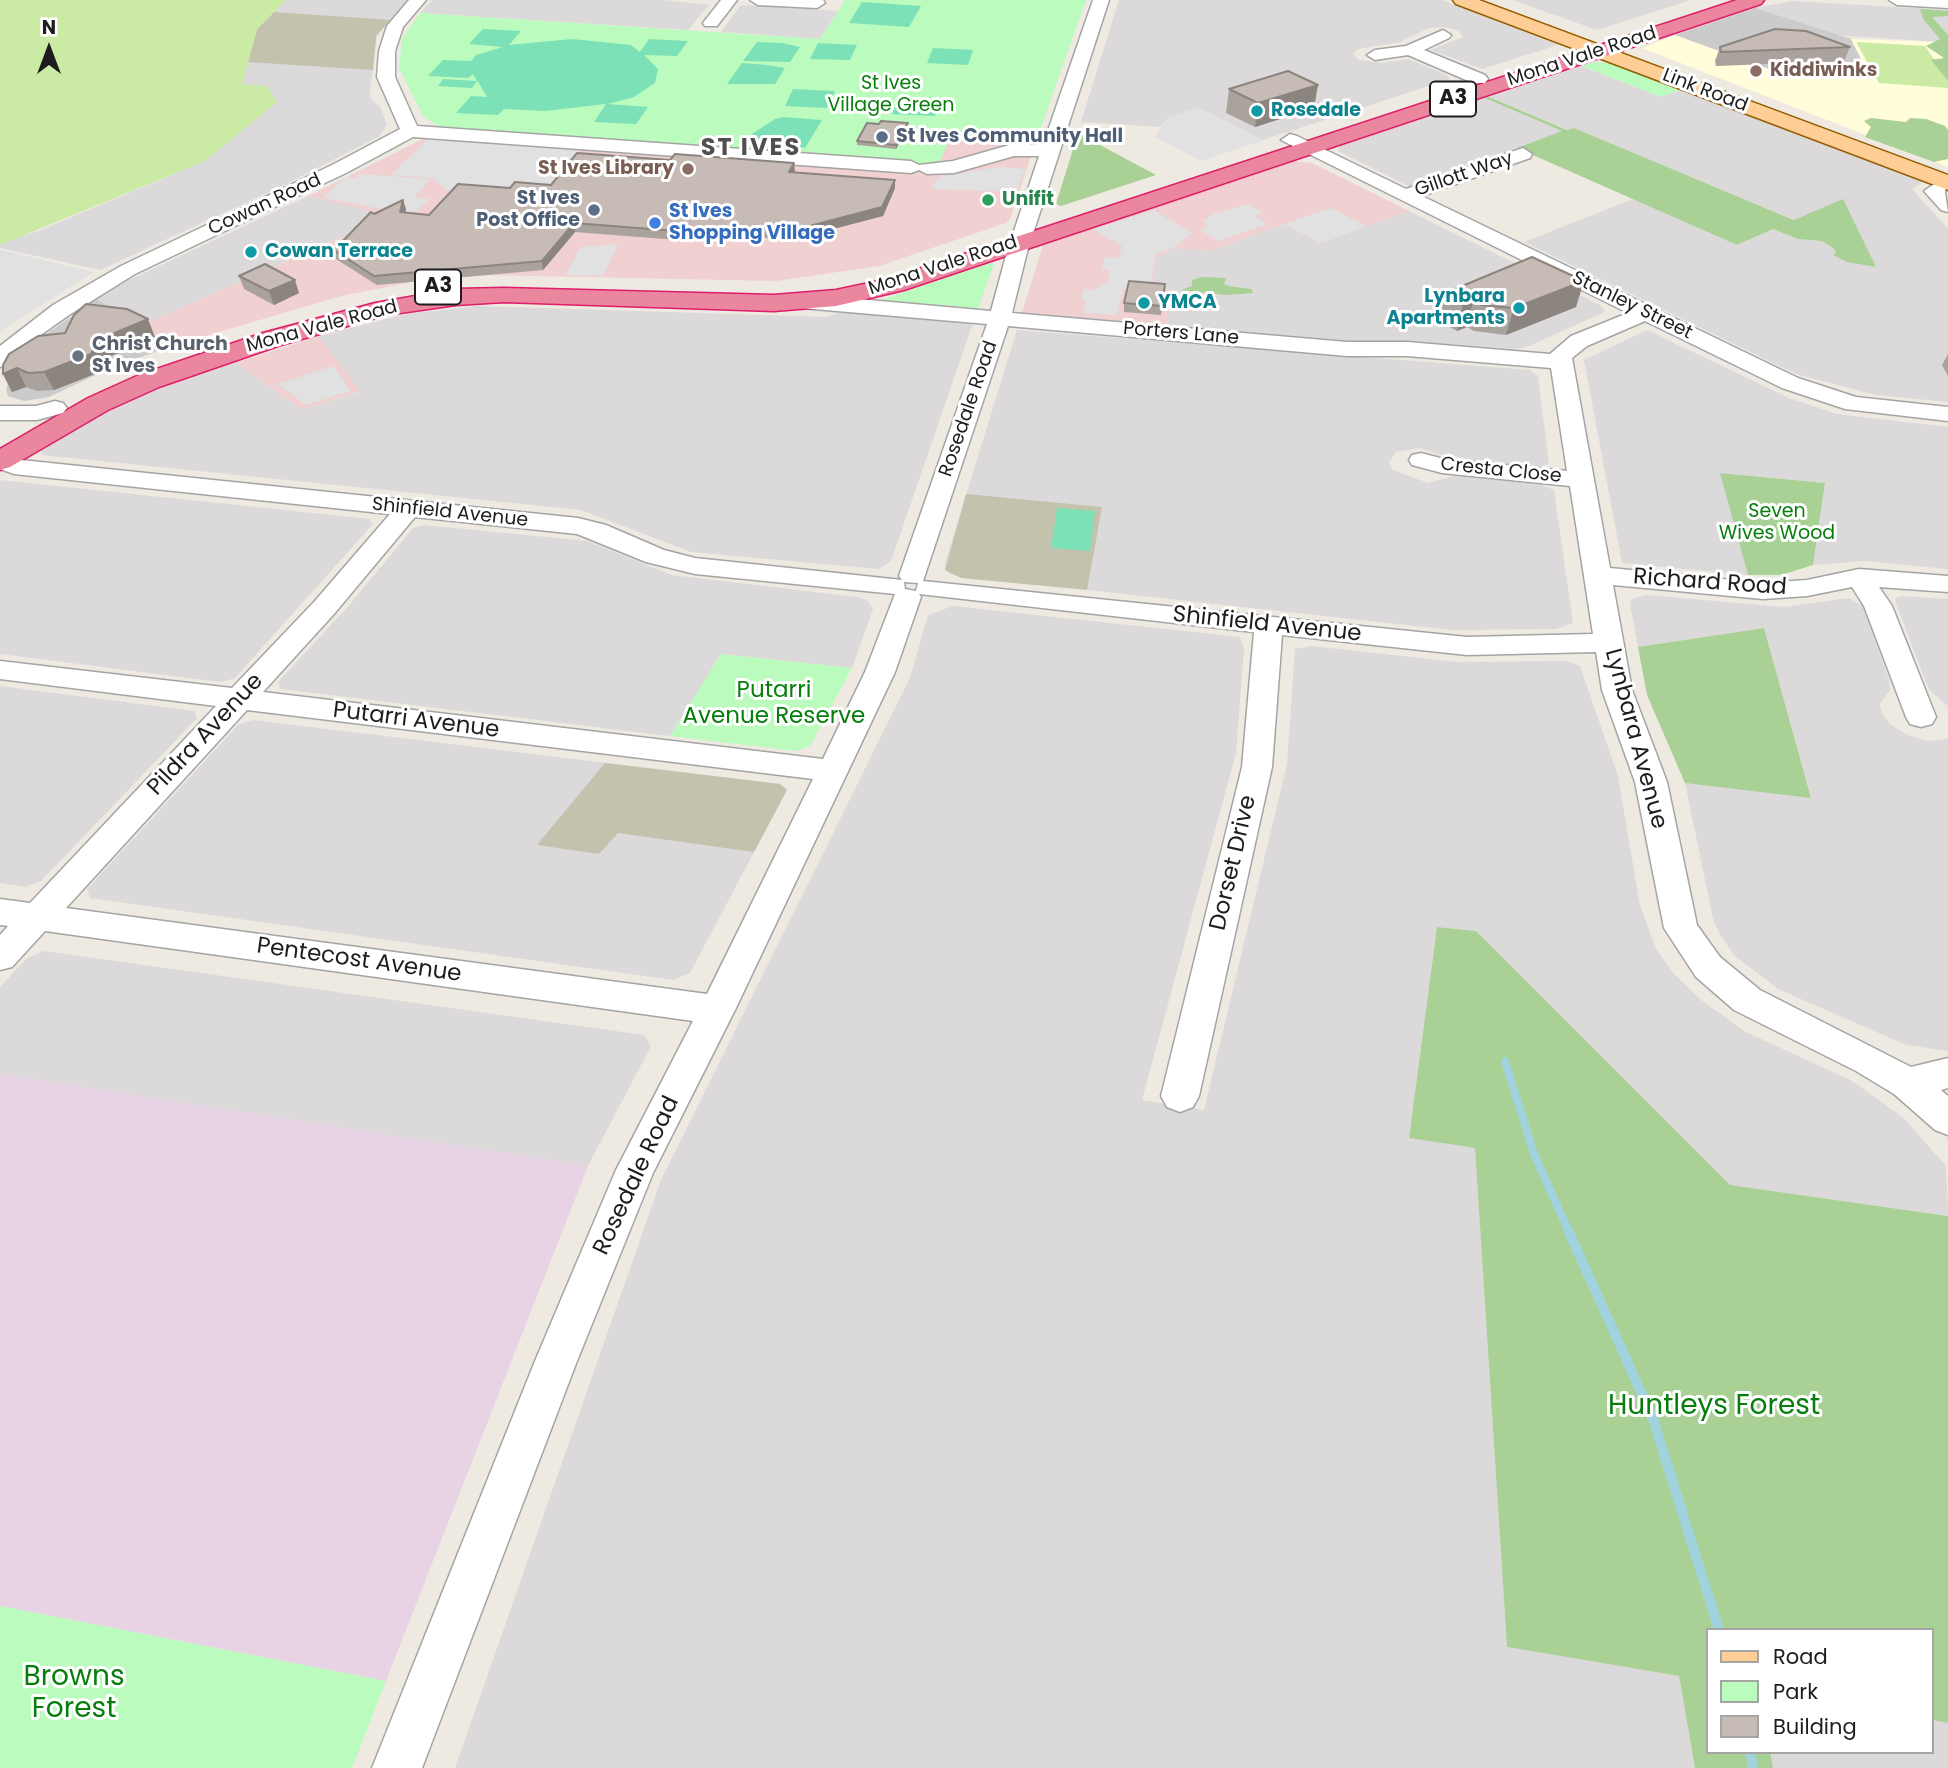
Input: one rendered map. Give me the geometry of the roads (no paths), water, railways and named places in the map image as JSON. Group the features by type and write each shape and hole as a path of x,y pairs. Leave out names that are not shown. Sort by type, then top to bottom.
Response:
{"highway":[{"name":"Mona Vale Road","path":"1,454 55,408 118,377 186,352 301,316 386,294 501,283 748,291 798,289 883,274 1023,233 1298,144 1597,46 1721,0"},
{"name":"Mona Vale Road","path":"1298,144 1479,79 1755,0"},
{"name":"Mona Vale Road","path":"1,454 149,381 282,335 384,308 445,299 504,295 748,303 836,298 895,285 1023,233"}],"main road":[{"name":"Link Road","path":"1462,0 1597,46 1947,181"},
{"name":"Link Road","path":"1491,0 1597,46"}],"street":[{"path":"418,0 395,26 387,51 386,77 410,131 912,169 963,170 1012,157 1050,155"},
{"path":"710,23 729,0"},
{"path":"758,0 817,3"},
{"name":"Rosedale Road","path":"397,1768 556,1361 635,1170 717,1010 880,672 1000,317 1023,233 1101,0"},
{"path":"1897,0 1948,3"},
{"path":"1375,55 1410,50 1443,35"},
{"path":"1410,50 1479,79"},
{"name":"Cowan Road","path":"0,360 17,341 50,317 128,270 341,168 410,131"},
{"name":"Stanley Street","path":"1298,144 1812,392 1872,407 1948,414"},
{"name":"Gillott Way","path":"1404,196 1523,154"},
{"path":"1947,181 1934,191 1948,206"},
{"name":"Porters Lane","path":"802,301 1347,349 1407,349 1561,362"},
{"path":"1561,362 1561,354 1579,341 1646,313"},
{"name":"Lynbara Avenue","path":"1561,362 1617,690 1651,782 1677,917 1695,952 1747,1000 1869,1060 1907,1083 1948,1119"},
{"path":"0,413 37,413 55,408"},
{"name":"Shinfield Avenue","path":"1,454 14,467 578,526 597,531 655,556 695,566 1467,646 1608,643"},
{"name":"Cresta Close","path":"1420,460 1442,466 1582,480"},
{"name":"Pildra Avenue","path":"0,957 324,608 408,509"},
{"name":"Richard Road","path":"1597,575 1763,591 1807,588 1860,577 1948,583"},
{"path":"1860,577 1878,606 1921,717"},
{"name":"Dorset Drive","path":"1180,1096 1257,767 1269,626"},
{"name":"Putarri Avenue","path":"0,670 833,771"},
{"name":"Pentecost Avenue","path":"0,912 717,1010"},
{"path":"1907,1083 1948,1073"}],"waterway":[{"path":"1505,1061 1534,1154 1570,1234"},
{"path":"1569,1232 1653,1419 1718,1628"},
{"path":"1750,1754 1753,1768"}],"place":[{"name":"Kiddiwinks","path":"1756,71"},
{"name":"Rosedale","path":"1257,111"},
{"name":"St Ives Community Hall","path":"882,137"},
{"name":"St Ives Library","path":"688,169"},
{"name":"Unifit","path":"988,200"},
{"name":"St Ives Post Office","path":"594,210"},
{"name":"St Ives Shopping Village","path":"655,223"},
{"name":"Cowan Terrace","path":"251,252"},
{"name":"YMCA","path":"1144,303"},
{"name":"Lynbara Apartments","path":"1519,308"},
{"name":"Christ Church St Ives","path":"78,356"}],"district":[{"name":"ST IVES","path":"751,149"}],"park label":[{"name":"St Ives Village Green","path":"891,95"},
{"name":"Seven Wives Wood","path":"1777,523"},
{"name":"Putarri Avenue Reserve","path":"774,704"},
{"name":"Huntleys Forest","path":"1714,1407"},
{"name":"Browns Forest","path":"74,1694"}]}
